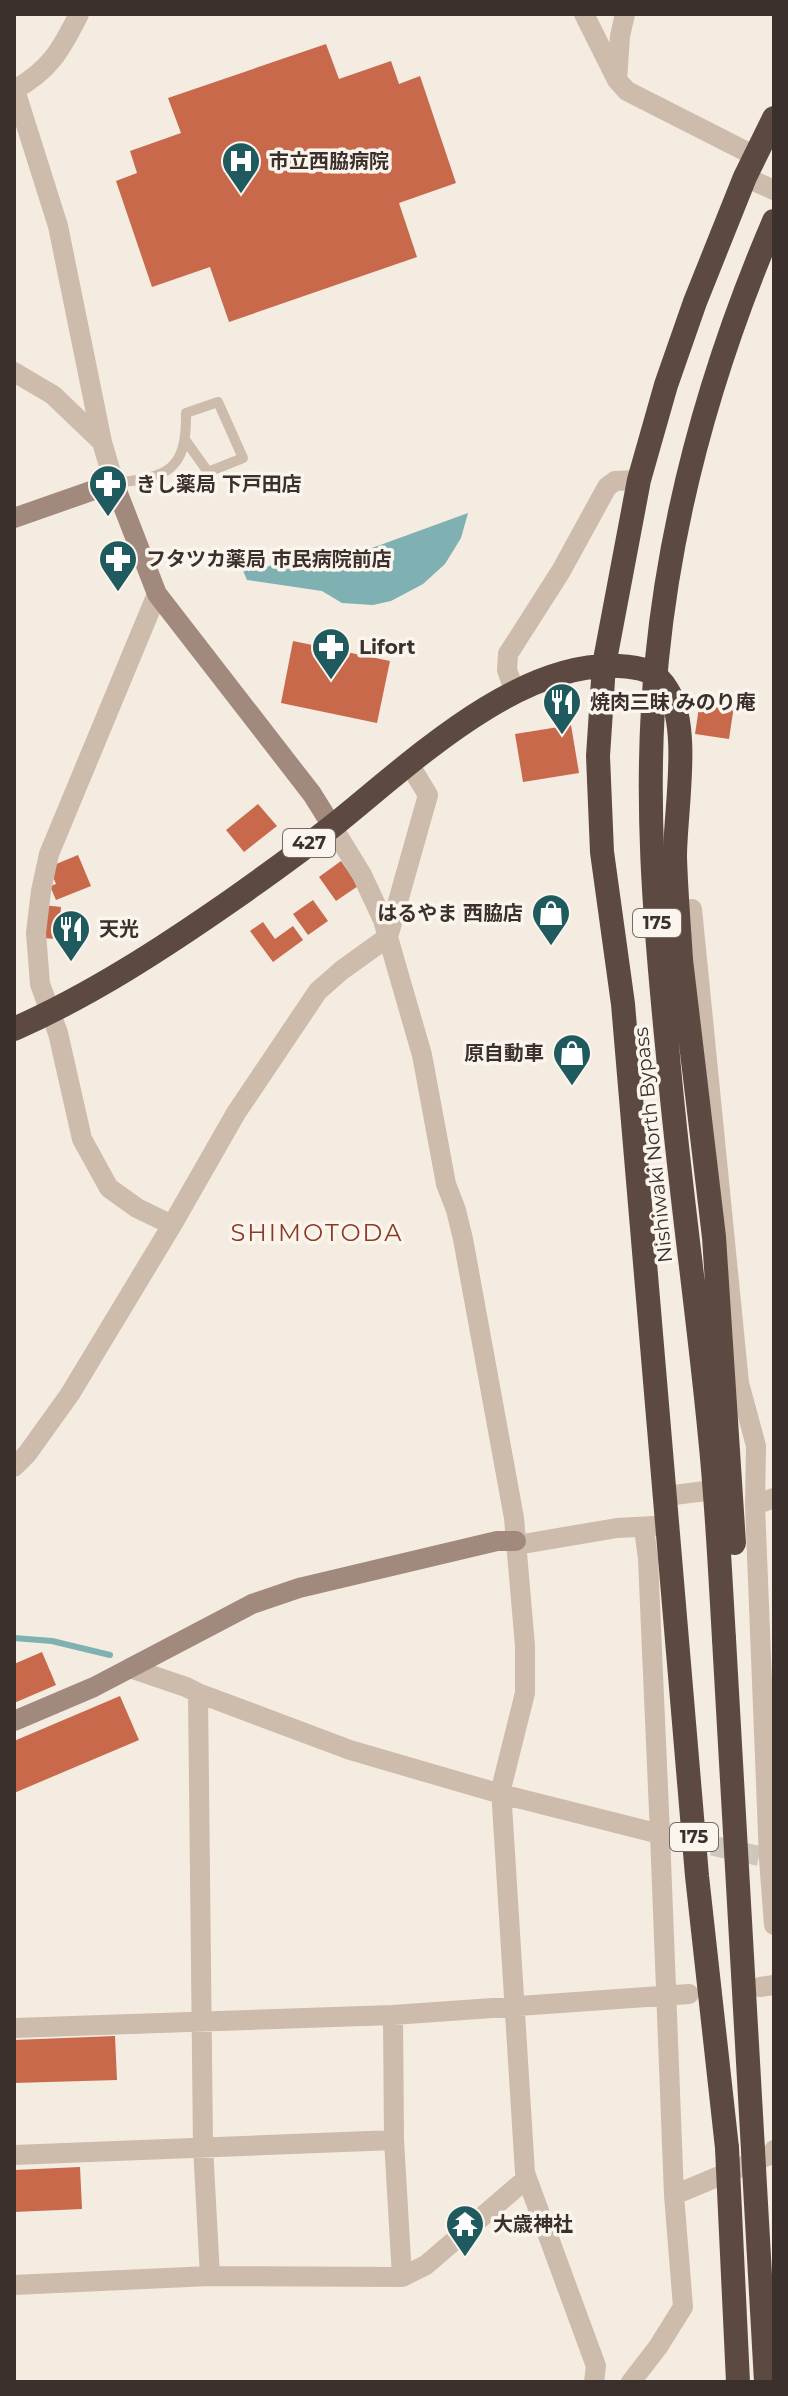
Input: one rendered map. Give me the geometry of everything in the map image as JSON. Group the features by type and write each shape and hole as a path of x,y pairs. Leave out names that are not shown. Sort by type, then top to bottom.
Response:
{"highway":[{"name":"175","path":"738,2382 727,2148 656,1526 666,1496 623,1004 602,852 598,756 604,665 639,480 666,385 695,302 750,166 774,118"},
{"name":"Nishiwaki North Bypass","path":"732,1638 664,1020 651,842 652,749 656,661 678,516 705,408 734,322 774,221"},
{"name":"175","path":"604,665 641,667 658,676 676,706 680,745 675,857 681,960 714,1237 732,1638 750,1887 749,2080 764,2150 766,2382"},
{"name":"427","path":"14,1029 51,1012 146,957 231,900 332,826 472,716 515,692 555,676 604,665"}],"street":[{"path":"79,14 61,51 39,76 14,90 58,226 102,442 114,483 157,594 312,794 362,875 383,920 422,1055 446,1184 463,1239 510,1495 525,1646 525,1693 502,1788 526,2179 596,2366 594,2382"},
{"path":"584,14 617,80 627,91 750,166 774,190"},
{"path":"617,80 625,14"},
{"path":"14,372 53,395 102,442"},
{"path":"515,692 507,670 508,654 561,571 607,487 615,481 639,480"},
{"path":"14,518 114,483"},
{"path":"157,594 49,854 36,933 40,984 58,1033 82,1139 109,1188 137,1208 172,1225"},
{"path":"14,1467 27,1454 70,1394 236,1113 318,991 388,937 428,795 409,764"},
{"path":"676,811 661,896 666,978 717,1377 742,1437 761,1496"},
{"path":"692,909 739,1383 756,1446 761,1496 764,1857 774,1925"},
{"path":"666,1496 761,1496"},
{"path":"14,1721 94,1687 252,1604 287,1592 497,1541 523,1544 617,1528 656,1526 648,1559 669,1836 668,1996 674,2195 683,2307 631,2382"},
{"path":"130,1668 350,1750 502,1788 669,1836"},
{"path":"198,1693 203,2147 210,2276"},
{"path":"14,2028 393,2015 689,1994"},
{"path":"393,2015 394,2140 402,2277"},
{"path":"14,2155 394,2140"},
{"path":"674,2195 772,2154 764,2150"},
{"path":"14,2285 210,2276 402,2277 426,2265 526,2179"}],"lane":[{"path":"114,483 152,479 173,467 186,441 186,413 218,402 243,458 208,472 186,441"}],"water":[{"path":"468,513 461,538 445,564 423,584 391,601 373,605 342,603 322,591 247,580 241,566 267,567 292,557 328,564"}],"building":[{"path":"326,44 339,79 391,61 399,84 420,76 456,183 399,203 417,257 229,322 210,267 152,287 116,181 137,173 130,151 181,133 168,98"},
{"path":"293,641 390,661 377,723 281,703"},
{"path":"701,694 735,699 729,739 695,734"},
{"path":"571,725 579,773 523,782 515,734"},
{"path":"258,804 277,826 244,852 226,830"},
{"path":"78,855 91,886 56,900 50,886 56,884 49,867"},
{"path":"341,861 358,886 336,901 319,877"},
{"path":"313,900 328,921 308,935 293,914"},
{"path":"43,905 61,907 58,939 40,938"},
{"path":"263,922 275,939 293,926 303,940 273,962 250,931"},
{"path":"42,1652 56,1685 14,1703 14,1664"},
{"path":"120,1696 139,1740 14,1793 14,1741"},
{"path":"115,2036 117,2080 14,2083 14,2040"},
{"path":"80,2167 82,2209 14,2212 14,2170"}],"waterway":[{"path":"14,1638 52,1641 110,1655"}],"tunnel":[{"path":"683,1839 759,1856"}],"place":[{"name":"市立西脇病院","path":"241,195"},
{"name":"きし薬局 下戸田店","path":"108,518"},
{"name":"フタツカ薬局 市民病院前店","path":"118,593"},
{"name":"Lifort","path":"331,681"},
{"name":"焼肉三昧 みのり庵","path":"562,736"},
{"name":"はるやま 西脇店","path":"551,947"},
{"name":"天光","path":"71,963"},
{"name":"原自動車","path":"572,1087"},
{"name":"大歳神社","path":"465,2258"}],"district":[{"name":"SHIMOTODA","path":"317,1232"}]}
